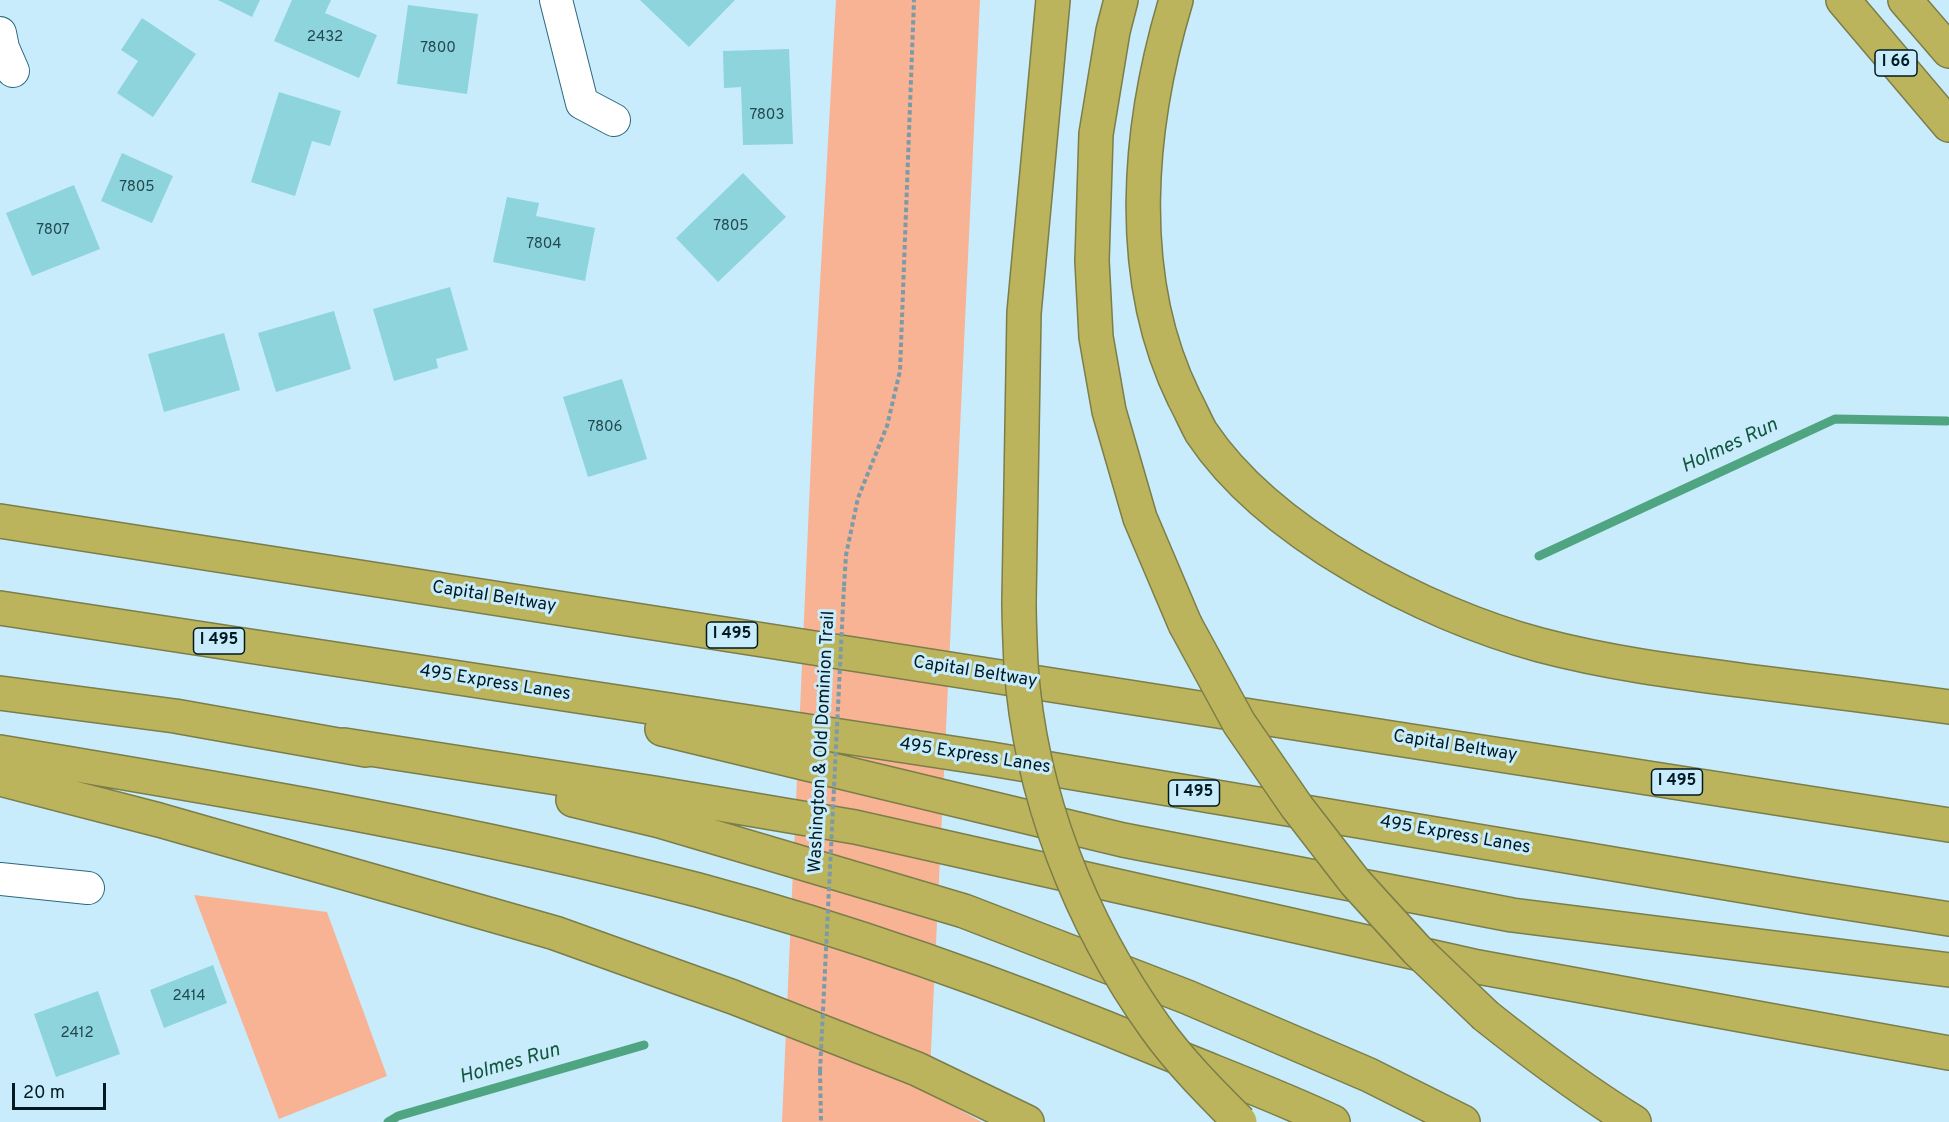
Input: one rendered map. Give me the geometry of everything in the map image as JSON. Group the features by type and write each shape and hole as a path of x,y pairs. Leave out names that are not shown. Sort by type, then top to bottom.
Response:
{"highway":[{"path":"1121,0 1113,32 1096,134 1092,261 1096,337 1109,411 1140,518 1185,624 1239,723 1297,807 1363,890 1417,950 1486,1016 1537,1057 1634,1122"},
{"path":"1176,0 1153,90 1147,133 1143,197 1147,264 1155,315 1171,370 1201,431 1226,464 1258,496 1296,527 1349,563 1440,611 1518,638 1584,656 1642,667 1949,707"},
{"name":"I 66","path":"1843,0 1949,125"},
{"path":"1905,0 1949,51"},
{"path":"1053,2 1024,313 1019,601 1021,666 1031,735 1044,793 1062,852 1086,912 1118,971 1156,1029 1199,1081 1240,1122"},
{"name":"Capital Beltway","path":"0,520 1949,825"},
{"name":"495 Express Lanes","path":"0,608 1003,761 1949,919"},
{"path":"438,675 1134,843 1512,915 1949,970"},
{"path":"0,693 175,716 855,827 1478,967 1949,1053"},
{"path":"344,745 660,821 964,911 1198,1002 1369,1075 1463,1122"},
{"path":"0,752 225,789 451,832 698,890 879,944 1045,1003 1333,1122"},
{"path":"0,779 170,824 555,933 733,997 917,1069 1027,1122"},
{"path":"1889,815 1949,812"}],"street":[{"path":"556,0 582,103 614,120"},
{"path":"0,33 3,48 13,72"},
{"path":"0,879 88,888"}],"path":[{"name":"Washington & Old Dominion Trail","path":"821,1122 820,1071 846,555 858,498 887,426 900,371 914,0"}],"shaded area":[{"path":"836,0 980,0 929,1093 982,1122 782,1122 814,390"},
{"path":"194,895 327,912 387,1076 279,1119"}],"building":[{"path":"218,0 260,0 252,17"},
{"path":"292,0 331,0 325,13 377,35 359,78 274,41"},
{"path":"640,0 735,0 689,47"},
{"path":"408,5 478,14 467,94 397,84"},
{"path":"142,18 196,54 153,117 117,93 138,61 121,50"},
{"path":"789,49 793,144 743,145 741,87 724,88 723,51"},
{"path":"279,92 341,111 330,146 312,141 295,196 251,182"},
{"path":"122,153 173,176 152,223 101,201"},
{"path":"743,173 786,217 718,282 676,238"},
{"path":"74,185 100,249 32,276 6,213"},
{"path":"507,197 539,203 536,216 595,228 585,281 493,262"},
{"path":"450,287 468,350 436,359 438,368 394,381 373,309"},
{"path":"334,311 351,369 276,392 258,333"},
{"path":"224,333 240,390 164,412 148,354"},
{"path":"622,379 647,459 588,477 563,397"},
{"path":"213,965 227,1003 164,1028 150,990"},
{"path":"98,991 120,1054 56,1077 34,1014"}],"waterway":[{"name":"Holmes Run","path":"1539,556 1835,419 1947,421"},
{"name":"Holmes Run","path":"388,1122 398,1116 644,1045"}]}
